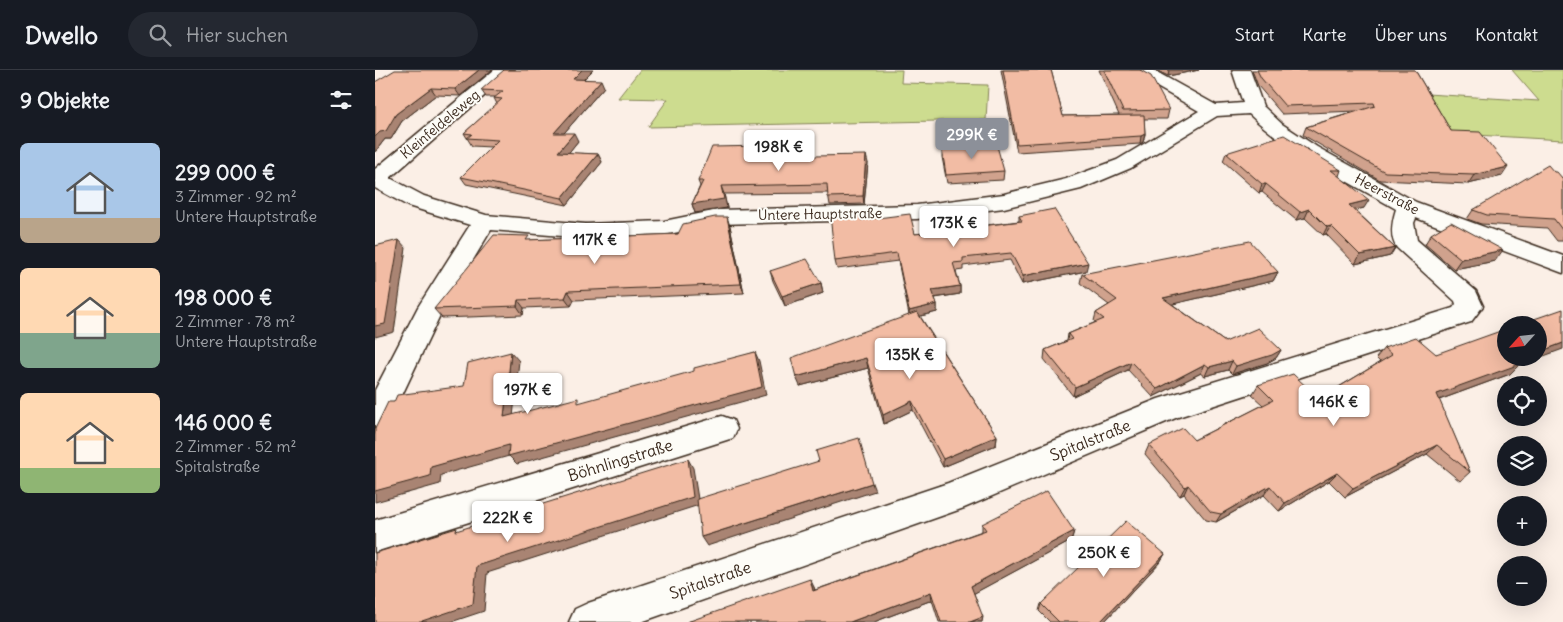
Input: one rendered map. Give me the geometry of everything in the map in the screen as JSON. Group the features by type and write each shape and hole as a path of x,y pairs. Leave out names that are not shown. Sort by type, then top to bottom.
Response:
{"street":[{"name":"Kleinfeldeleweg","path":"375,179 505,70"},
{"path":"1140,70 1213,111"},
{"path":"1241,70 1254,108"},
{"name":"Untere Hauptstraße","path":"375,179 416,201 484,222 586,231 664,228 718,217 917,212 1004,201 1073,184 1124,164 1213,111 1254,108"},
{"name":"Heerstraße","path":"1254,108 1275,128 1310,151 1408,207 1563,265"},
{"name":"Spitalstraße","path":"588,622 952,497 1169,408 1462,315 1470,306 1467,297 1405,243 1403,223 1408,207"},
{"path":"375,420 427,314 484,222"},
{"name":"Böhnlingstraße","path":"375,536 722,429"}],"green space":[{"path":"640,70 902,70 901,83 988,85 986,120 648,127 668,99 618,98"},
{"path":"1512,70 1563,70 1563,140 1405,131 1379,91 1539,101"}],"building":[{"path":"395,70 479,70 455,89 431,88 396,114 386,131 380,132 375,137 375,82"},
{"path":"504,70 582,70 573,79 601,80 554,133 574,133 558,152 598,154 562,198 461,177 498,140 467,138 472,134 464,133 502,99 494,98 503,91 481,90"},
{"path":"1003,70 1051,70 1063,116 1144,115 1145,134 1141,136 1017,144"},
{"path":"1104,70 1140,70 1151,76 1169,110 1123,111"},
{"path":"1257,70 1415,70 1451,131 1480,132 1508,167 1474,175 1385,172 1306,127 1375,106 1374,103 1285,106 1261,78"},
{"path":"1284,135 1341,170 1331,170 1369,200 1349,205 1395,248 1360,255 1331,226 1327,227 1309,209 1300,212 1266,184 1262,184 1226,153"},
{"path":"765,146 762,157 866,155 863,196 828,197 827,184 721,186 724,199 692,204 703,181 698,181 712,147"},
{"path":"997,146 1004,171 946,175 942,149"},
{"path":"1548,165 1563,179 1563,231 1554,219 1487,215 1473,210"},
{"path":"1054,209 1088,263 1023,276 1011,253 963,258 963,262 953,263 960,286 932,290 937,304 909,311 897,253 835,261 830,215 861,214 861,220 910,214 915,234 1022,221 1019,216"},
{"path":"715,217 727,217 741,284 568,291 565,298 518,300 517,306 434,309 494,235 529,236 526,240 678,234 683,224"},
{"path":"1451,222 1503,250 1461,259 1431,234"},
{"path":"399,240 385,324 375,326 375,246"},
{"path":"1250,241 1278,272 1163,298 1225,342 1258,328 1281,350 1272,355 1236,366 1232,361 1209,367 1205,364 1157,389 1131,362 1075,387 1045,350 1072,339 1068,334 1104,319 1096,313 1117,300 1082,274"},
{"path":"807,259 821,283 782,296 770,271"},
{"path":"1563,309 1563,343 1547,349 1547,316 1543,316"},
{"path":"917,312 997,436 943,459 912,401 883,415 866,358 796,377 791,358"},
{"path":"1497,332 1497,366 1514,366 1437,394 1470,472 1437,445 1353,488 1337,473 1285,503 1270,486 1221,514 1211,512 1188,485 1185,487 1149,445 1183,428 1194,440 1273,400 1258,385 1293,374 1319,399 1392,355 1384,348 1416,337 1436,354"},
{"path":"511,352 504,417 578,398 578,403 694,371 694,368 755,352 762,387 508,456 509,445 431,467 430,476 375,491 375,429 388,402 394,402 397,395 464,386 468,363"},
{"path":"859,438 872,483 701,537 697,499 819,461 816,451"},
{"path":"688,459 693,497 477,566 473,604 422,622 375,622 375,553 457,528 456,531"},
{"path":"1047,491 1074,531 971,586 983,617 970,622 941,622 931,592 850,622 687,622 810,579 813,591 986,530 982,524"},
{"path":"1126,521 1165,554 1100,622 1059,622 1041,604"}]}
